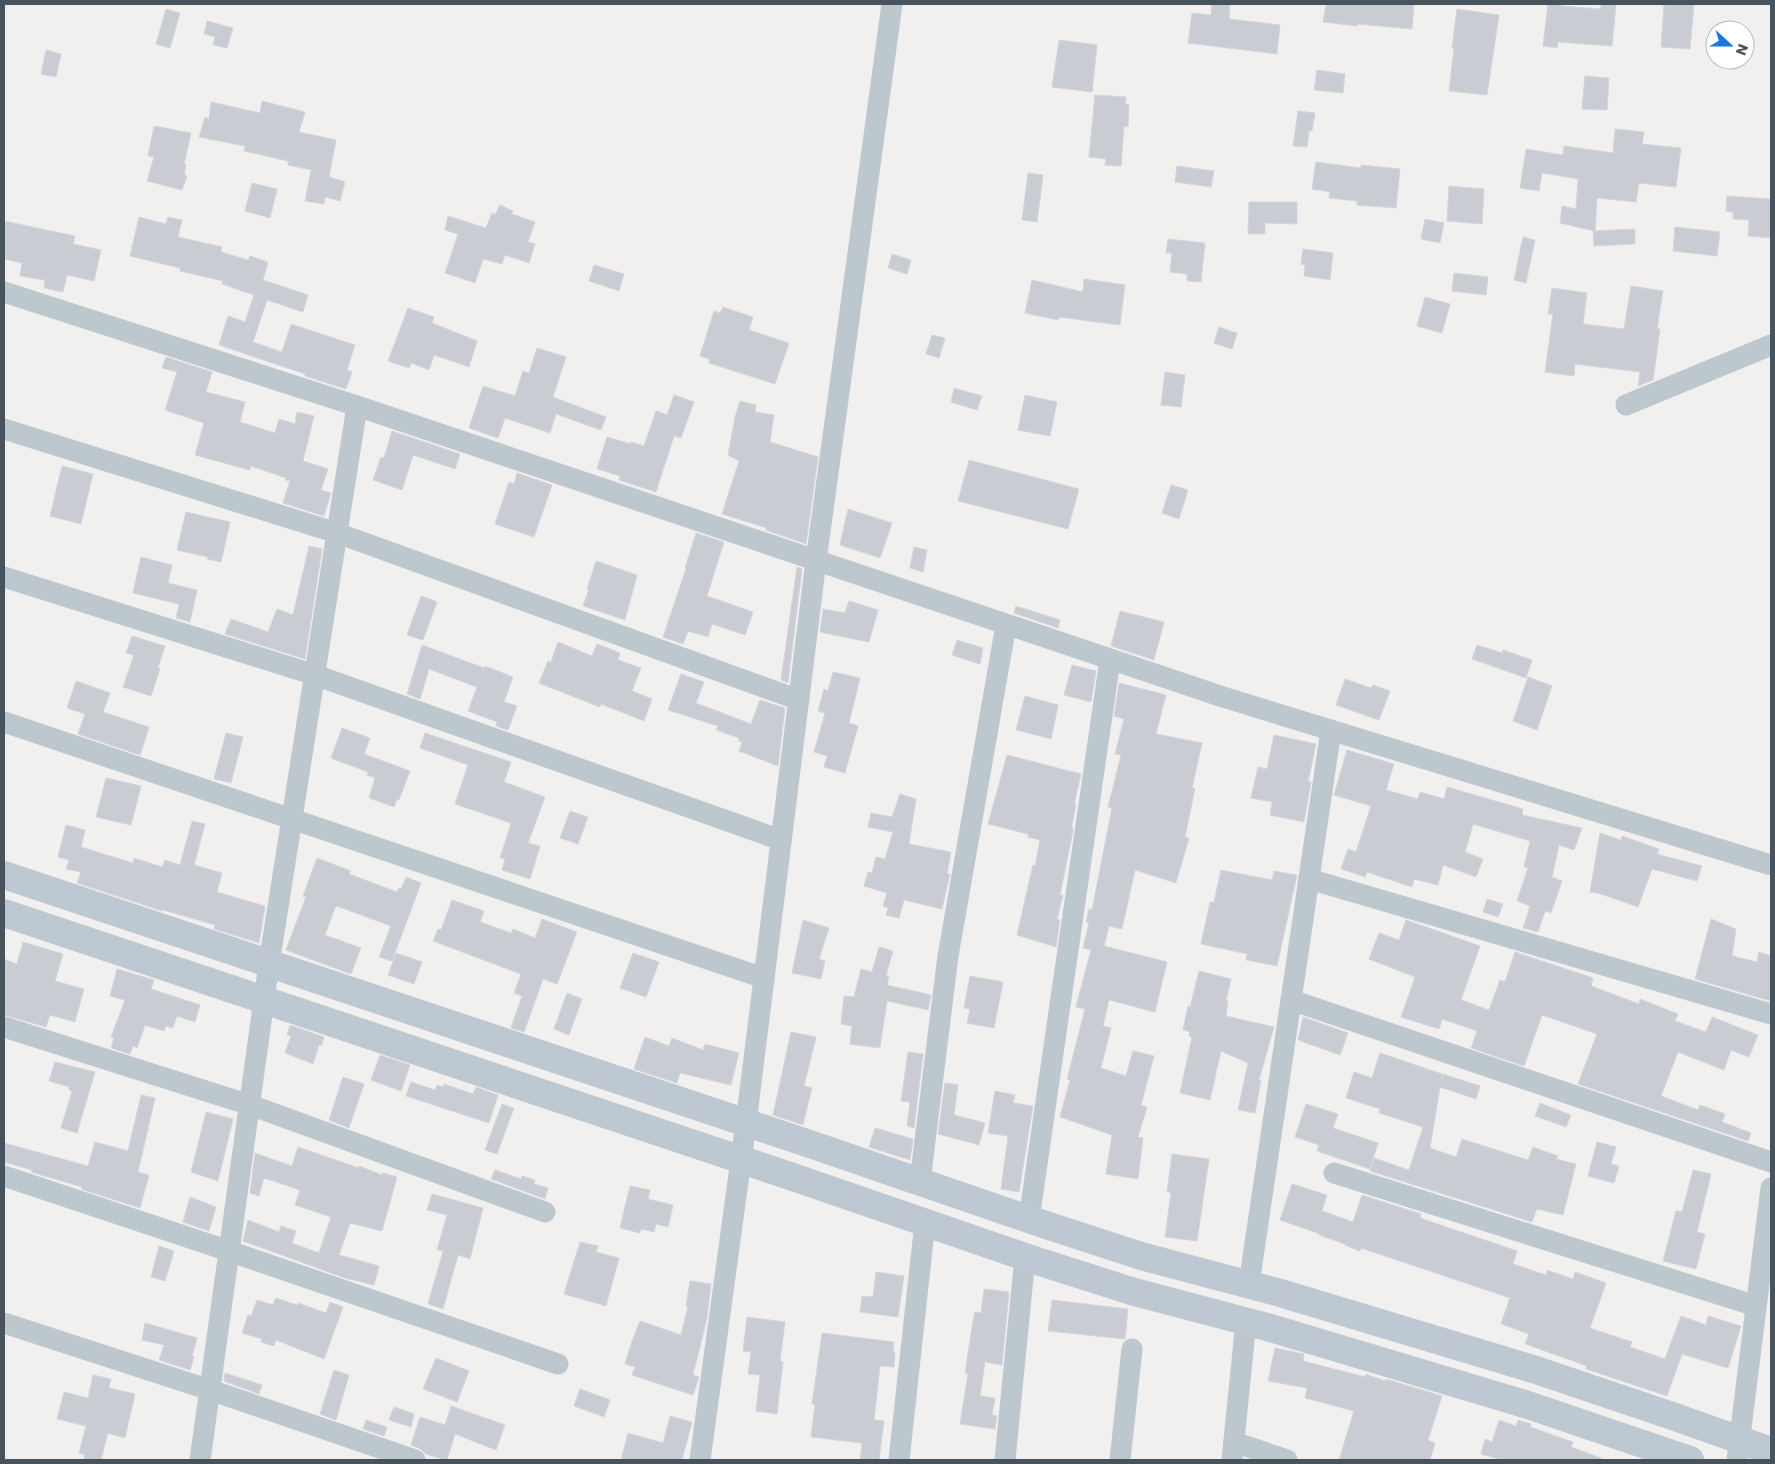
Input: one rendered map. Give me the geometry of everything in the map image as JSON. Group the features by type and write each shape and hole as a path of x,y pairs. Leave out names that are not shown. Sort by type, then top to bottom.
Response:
{"main road":[{"path":"4,875 1141,1256 1250,1284 1536,1370 1739,1450 1771,1451"},
{"path":"4,913 1131,1291 1246,1321 1525,1404 1690,1460"}],"street":[{"path":"700,1460 746,1123 816,561 892,4"},
{"path":"4,292 357,406 1223,697 1771,865"},
{"path":"1626,405 1771,346"},
{"path":"200,1460 269,964 357,406"},
{"path":"4,429 337,532 799,700"},
{"path":"4,577 315,675 781,840"},
{"path":"920,1181 948,956 1006,625"},
{"path":"1029,1219 1110,660"},
{"path":"4,722 764,978"},
{"path":"1250,1284 1331,730"},
{"path":"1309,879 1771,1014"},
{"path":"1291,1000 1771,1162"},
{"path":"4,1027 250,1105 545,1212"},
{"path":"1334,1173 1756,1306"},
{"path":"4,1176 558,1364"},
{"path":"1739,1450 1771,1188"},
{"path":"899,1460 926,1222"},
{"path":"1005,1460 1025,1256"},
{"path":"1246,1321 1233,1451 1287,1460"},
{"path":"4,1323 210,1390 415,1460"},
{"path":"1120,1460 1132,1350"}],"building":[{"path":"1212,4 1230,4 1229,19 1280,25 1277,54 1188,43 1192,13 1211,15"},
{"path":"1326,4 1414,4 1412,29 1323,22"},
{"path":"1548,4 1601,9 1601,4 1616,4 1612,46 1558,42 1557,48 1543,46"},
{"path":"1664,4 1694,4 1690,49 1661,47"},
{"path":"166,9 180,13 170,48 156,44"},
{"path":"1457,9 1499,15 1487,95 1449,91"},
{"path":"207,21 233,28 227,48 213,45 215,37 204,34"},
{"path":"1059,40 1097,45 1092,92 1052,87"},
{"path":"46,50 61,54 56,77 41,74"},
{"path":"1317,70 1345,74 1343,93 1314,90"},
{"path":"1585,76 1609,78 1607,110 1582,109"},
{"path":"1095,95 1126,97 1125,104 1129,105 1128,127 1124,126 1121,166 1105,165 1106,159 1089,157"},
{"path":"262,101 305,112 299,132 336,140 329,177 345,182 340,201 325,197 324,204 305,201 311,170 288,165 288,161 244,151 245,146 199,137 205,117 209,119 211,102 260,113"},
{"path":"1298,111 1315,113 1312,131 1309,131 1307,147 1293,146"},
{"path":"154,126 191,133 184,164 186,165 184,175 187,176 182,190 147,181 154,157 148,156"},
{"path":"1615,129 1644,132 1642,144 1681,148 1676,187 1639,183 1636,202 1597,198 1595,231 1560,223 1562,206 1576,209 1578,179 1542,173 1539,191 1520,188 1526,149 1563,155 1564,146 1613,153"},
{"path":"1316,162 1361,168 1361,165 1400,169 1396,208 1357,205 1357,201 1329,198 1330,192 1312,189"},
{"path":"1177,166 1214,171 1211,187 1175,182"},
{"path":"1028,173 1043,175 1037,222 1022,220"},
{"path":"252,183 277,189 270,218 245,211"},
{"path":"1449,186 1484,189 1482,224 1447,221"},
{"path":"1727,196 1771,199 1771,238 1748,236 1749,220 1733,219 1733,212 1726,211"},
{"path":"1249,202 1297,202 1297,224 1265,223 1265,234 1248,234"},
{"path":"500,205 513,211 512,214 535,222 528,242 535,244 529,263 505,255 502,264 483,259 475,283 445,273 458,234 445,230 448,216 486,228 492,213 495,215"},
{"path":"139,217 166,224 168,217 182,220 178,237 222,247 221,252 248,260 250,256 268,262 263,280 308,295 303,312 267,300 253,342 282,352 291,324 355,345 347,370 352,372 346,389 219,345 228,316 245,322 254,295 222,284 223,281 180,271 180,268 130,256"},
{"path":"1425,219 1444,223 1440,243 1421,239"},
{"path":"4,221 75,236 73,244 101,250 94,281 67,275 63,292 44,288 45,280 20,276 22,263 4,259"},
{"path":"1675,227 1720,232 1717,256 1673,251"},
{"path":"1635,229 1635,244 1594,246 1593,231"},
{"path":"1523,237 1535,240 1526,283 1514,280"},
{"path":"1168,239 1205,243 1201,282 1187,281 1187,274 1170,272 1172,253 1166,253"},
{"path":"1303,249 1333,253 1330,280 1304,276 1305,265 1301,264"},
{"path":"892,254 911,260 907,274 888,268"},
{"path":"594,265 624,274 619,291 589,281"},
{"path":"1454,273 1488,277 1486,295 1452,291"},
{"path":"1084,279 1125,285 1120,325 1059,317 1058,320 1025,313 1032,280 1083,292"},
{"path":"1631,286 1663,291 1657,329 1660,329 1653,380 1638,386 1640,372 1575,364 1574,376 1545,372 1553,314 1548,314 1552,288 1587,293 1583,324 1624,329"},
{"path":"1425,297 1450,304 1442,333 1417,326"},
{"path":"723,307 753,317 749,330 789,343 775,384 709,363 710,359 700,356 714,311 720,313"},
{"path":"408,308 434,317 432,323 477,341 469,367 434,355 429,370 411,363 409,368 388,361"},
{"path":"1219,327 1237,333 1232,349 1214,343"},
{"path":"932,335 945,338 939,358 926,354"},
{"path":"537,348 566,357 553,397 606,417 601,430 556,414 550,433 505,418 498,438 469,428 483,386 515,396 523,371 529,373"},
{"path":"166,357 212,372 206,392 245,402 240,422 275,433 279,419 295,424 297,412 314,416 303,461 328,469 321,490 331,493 324,516 283,503 290,481 285,480 286,478 251,466 250,470 195,455 204,423 165,410 177,372 162,368"},
{"path":"1165,372 1185,375 1181,407 1161,405"},
{"path":"954,388 982,396 977,410 951,402"},
{"path":"674,395 694,402 681,438 674,436 656,492 619,480 620,476 597,469 607,437 644,446 656,411 667,415"},
{"path":"1025,395 1057,402 1050,436 1018,430"},
{"path":"740,401 756,405 755,412 774,415 770,442 818,457 806,544 766,530 767,528 722,514 739,461 728,455"},
{"path":"392,431 460,454 455,469 413,455 402,490 373,480 381,457 384,458"},
{"path":"969,460 1079,489 1068,529 958,501"},
{"path":"62,466 93,474 81,524 50,516"},
{"path":"517,473 552,485 534,537 495,524 509,482 514,484"},
{"path":"1171,485 1188,490 1179,519 1162,513"},
{"path":"848,509 892,523 880,558 840,545"},
{"path":"186,512 230,522 221,562 177,550"},
{"path":"696,533 724,542 707,596 753,612 745,635 712,624 708,637 688,631 683,644 663,637"},
{"path":"309,546 322,549 305,659 225,634 231,619 268,632 277,609 293,615"},
{"path":"914,547 927,550 923,572 910,568"},
{"path":"141,557 172,565 168,583 197,590 190,622 176,618 179,604 133,593"},
{"path":"596,561 637,575 625,620 583,606"},
{"path":"797,567 802,569 788,683 781,680"},
{"path":"421,596 437,602 423,640 407,635"},
{"path":"849,601 878,610 869,642 820,632 823,609 845,613"},
{"path":"1016,606 1060,620 1058,628 1014,613"},
{"path":"1120,611 1164,622 1154,660 1111,646"},
{"path":"132,636 165,646 151,696 123,687 134,655 126,653"},
{"path":"957,640 983,648 980,664 952,655"},
{"path":"558,642 592,656 597,644 620,653 618,660 641,668 632,691 652,699 644,721 601,704 600,707 539,683 548,661 551,662"},
{"path":"422,645 513,677 504,702 517,706 508,730 496,726 497,722 468,711 477,687 429,669 420,699 407,694"},
{"path":"1477,645 1502,653 1503,650 1532,660 1526,678 1472,659"},
{"path":"1072,665 1096,671 1091,702 1064,695"},
{"path":"833,672 860,678 849,723 858,726 845,773 824,767 827,756 814,752 825,713 818,711 824,689 828,691"},
{"path":"681,674 704,682 696,703 751,724 760,700 785,708 778,766 739,751 742,742 738,741 739,738 716,730 718,726 668,710"},
{"path":"1528,677 1552,686 1537,730 1513,721"},
{"path":"1345,679 1371,688 1373,685 1390,691 1379,720 1336,705"},
{"path":"76,681 110,693 103,712 149,727 140,755 78,734 85,714 67,708"},
{"path":"1119,683 1166,695 1156,734 1202,743 1192,788 1195,788 1185,837 1189,838 1176,883 1135,870 1122,929 1109,926 1104,946 1167,962 1155,1012 1109,1000 1103,1026 1111,1028 1101,1068 1126,1076 1133,1051 1154,1056 1141,1105 1147,1107 1138,1137 1143,1138 1138,1179 1106,1174 1112,1135 1060,1117 1070,1080 1067,1079 1085,1009 1076,1007 1091,950 1083,948 1089,923 1086,922 1089,909 1092,910 1112,808 1108,807 1121,755 1115,754 1124,719 1114,716"},
{"path":"1025,696 1058,705 1051,739 1016,730"},
{"path":"342,728 370,738 364,754 410,771 399,800 397,799 394,807 369,798 375,778 367,775 368,772 331,758"},
{"path":"226,733 243,737 231,783 214,779"},
{"path":"425,733 511,762 504,782 545,797 528,843 540,846 530,879 502,870 505,859 500,858 511,823 455,804 468,765 420,748"},
{"path":"1274,735 1316,744 1308,782 1311,782 1304,822 1270,815 1272,802 1251,798 1258,767 1267,769"},
{"path":"1347,750 1394,764 1386,790 1418,799 1420,792 1444,799 1447,787 1523,809 1522,815 1582,828 1574,850 1559,845 1552,877 1562,881 1551,913 1545,911 1538,932 1523,928 1530,906 1517,901 1528,868 1524,867 1530,841 1473,824 1465,852 1483,859 1476,877 1443,865 1438,885 1414,879 1412,887 1367,872 1365,877 1341,869 1348,849 1356,852 1371,806 1334,795"},
{"path":"1007,755 1081,774 1074,804 1076,804 1072,825 1073,831 1060,895 1063,895 1057,919 1060,920 1056,947 1017,935 1040,840 1028,837 1028,834 988,824"},
{"path":"106,778 141,786 131,825 96,817"},
{"path":"900,794 916,799 909,844 951,852 947,874 950,874 942,909 904,900 899,918 886,915 888,908 883,906 887,893 864,886 868,872 872,873 876,857 885,859 893,832 868,827 871,813 892,817"},
{"path":"570,811 588,817 578,844 560,838"},
{"path":"192,821 205,824 194,865 222,873 217,892 265,906 259,943 214,929 215,925 162,911 77,883 81,872 66,869 69,860 58,857 66,825 85,830 81,847 133,863 134,858 162,867 165,860 180,865"},
{"path":"1600,833 1621,840 1622,836 1659,849 1657,854 1702,866 1697,881 1652,869 1638,907 1590,892"},
{"path":"317,858 351,871 349,874 397,892 399,888 401,889 406,877 421,883 392,961 379,957 391,926 337,906 325,935 361,948 351,974 286,950 306,897 303,896"},
{"path":"1221,870 1272,880 1274,871 1297,875 1277,966 1246,960 1247,954 1201,944 1210,902 1214,902"},
{"path":"1487,899 1503,904 1498,917 1483,912"},
{"path":"452,900 484,911 480,922 511,933 513,929 535,938 542,919 577,932 557,984 543,979 524,1032 511,1028 522,996 514,993 521,974 433,941 438,929 441,930"},
{"path":"1711,919 1736,929 1732,956 1757,962 1759,952 1771,956 1771,1001 1695,979"},
{"path":"803,920 829,928 819,959 825,961 821,979 792,973"},
{"path":"1406,920 1480,946 1461,1000 1489,1010 1500,980 1505,982 1515,952 1593,978 1591,986 1639,1004 1640,999 1678,1014 1675,1021 1706,1032 1712,1017 1758,1035 1749,1057 1731,1050 1724,1070 1678,1052 1661,1096 1698,1110 1700,1105 1725,1114 1722,1122 1751,1133 1748,1141 1578,1084 1597,1034 1542,1015 1524,1066 1471,1048 1477,1031 1442,1019 1439,1029 1401,1017 1415,977 1369,959 1379,933 1399,940"},
{"path":"23,942 63,954 55,981 84,989 75,1022 50,1015 46,1027 4,1015 4,959 17,964"},
{"path":"879,947 893,951 886,975 889,976 887,985 931,995 928,1010 887,1001 880,1048 850,1044 852,1026 841,1024 844,996 854,997 861,969 872,972"},
{"path":"396,953 422,962 414,984 388,975"},
{"path":"633,953 659,962 646,997 620,988"},
{"path":"117,969 154,980 151,989 200,1005 195,1022 177,1016 173,1028 166,1026 164,1031 145,1025 137,1048 133,1046 130,1054 111,1048 114,1038 111,1037 125,1000 110,996"},
{"path":"1199,971 1231,979 1226,1001 1228,1001 1226,1016 1274,1027 1259,1080 1261,1081 1255,1113 1238,1110 1248,1063 1221,1051 1210,1100 1180,1093 1192,1037 1189,1036 1190,1032 1183,1030"},
{"path":"970,976 1003,982 994,1028 967,1023 970,1009 964,1008"},
{"path":"567,993 582,999 569,1035 554,1029"},
{"path":"1303,1017 1348,1033 1340,1055 1298,1040"},
{"path":"290,1025 324,1037 322,1045 319,1045 313,1064 285,1053 291,1036 287,1035"},
{"path":"791,1032 816,1037 804,1086 812,1088 803,1125 773,1115"},
{"path":"645,1037 669,1046 672,1038 703,1050 705,1044 739,1053 731,1085 680,1073 677,1083 634,1069"},
{"path":"908,1052 923,1054 914,1128 907,1126 910,1102 901,1101"},
{"path":"1380,1053 1442,1074 1442,1079 1443,1074 1480,1086 1476,1099 1440,1087 1430,1148 1456,1157 1462,1139 1528,1160 1533,1147 1558,1156 1556,1159 1576,1164 1563,1215 1537,1209 1532,1222 1370,1171 1374,1158 1409,1170 1423,1127 1379,1113 1380,1109 1346,1098 1354,1072 1372,1078"},
{"path":"380,1055 410,1065 401,1091 371,1080"},
{"path":"55,1062 95,1072 77,1133 61,1128 72,1091 69,1090 70,1087 49,1081"},
{"path":"343,1077 364,1084 349,1128 329,1120"},
{"path":"411,1082 435,1090 437,1085 443,1087 444,1084 473,1094 476,1087 498,1095 489,1123 406,1096"},
{"path":"945,1083 958,1085 954,1115 985,1123 979,1145 938,1134"},
{"path":"995,1091 1015,1095 1013,1103 1033,1106 1019,1192 1001,1189 1008,1136 988,1133"},
{"path":"141,1095 155,1098 138,1172 149,1175 140,1208 4,1162 4,1143 88,1166 95,1142 128,1151"},
{"path":"1540,1103 1571,1115 1566,1127 1535,1116"},
{"path":"502,1104 514,1108 497,1154 485,1150"},
{"path":"1306,1104 1338,1114 1333,1128 1378,1143 1370,1169 1317,1151 1319,1145 1295,1137"},
{"path":"206,1112 233,1119 218,1181 191,1172"},
{"path":"875,1128 913,1139 910,1160 869,1147"},
{"path":"1597,1142 1616,1147 1611,1164 1619,1166 1614,1183 1588,1176"},
{"path":"298,1147 382,1175 383,1173 397,1177 382,1231 350,1223 339,1255 379,1266 374,1285 345,1278 243,1241 248,1220 279,1232 281,1226 296,1231 292,1243 319,1253 331,1217 295,1205 300,1190 264,1178 259,1196 250,1193 255,1153 292,1166"},
{"path":"1172,1154 1209,1159 1197,1241 1165,1237 1171,1193 1167,1192"},
{"path":"495,1170 521,1179 522,1176 535,1180 534,1184 548,1188 545,1199 491,1179"},
{"path":"1693,1170 1711,1174 1697,1232 1705,1234 1696,1269 1663,1261 1676,1211 1682,1212"},
{"path":"1292,1184 1327,1195 1322,1211 1353,1222 1362,1195 1421,1214 1420,1218 1517,1251 1513,1264 1546,1275 1547,1270 1573,1279 1575,1272 1606,1283 1590,1328 1632,1342 1630,1347 1665,1359 1681,1316 1706,1325 1708,1316 1741,1326 1728,1368 1682,1354 1667,1396 1586,1369 1587,1366 1525,1344 1529,1334 1501,1324 1510,1298 1361,1248 1360,1251 1280,1220"},
{"path":"630,1186 650,1190 648,1199 673,1205 668,1227 656,1224 654,1232 641,1229 640,1233 620,1228"},
{"path":"432,1194 483,1208 470,1259 458,1255 443,1309 428,1304 443,1251 437,1250 447,1215 427,1210"},
{"path":"190,1197 216,1207 209,1231 183,1222"},
{"path":"580,1242 598,1246 596,1252 619,1258 606,1306 564,1294"},
{"path":"159,1246 174,1251 165,1281 151,1277"},
{"path":"876,1272 904,1276 898,1317 860,1312 862,1296 873,1297"},
{"path":"690,1281 711,1284 707,1318 693,1375 699,1377 693,1395 632,1375 635,1367 625,1364 640,1321 681,1335 688,1307 686,1306"},
{"path":"984,1289 1009,1292 1002,1365 985,1362 980,1396 995,1398 992,1415 997,1416 995,1429 960,1424 968,1374 965,1373 972,1327 975,1312 981,1313"},
{"path":"276,1298 297,1305 298,1303 326,1313 330,1302 343,1307 324,1359 276,1340 274,1346 261,1342 262,1339 242,1333 248,1315 251,1316 257,1300 273,1305"},
{"path":"1052,1300 1128,1309 1125,1339 1048,1331"},
{"path":"747,1317 785,1322 780,1361 783,1362 777,1414 756,1411 760,1375 748,1374 751,1352 743,1351"},
{"path":"145,1323 197,1338 190,1370 159,1360 164,1345 142,1340"},
{"path":"822,1333 894,1342 894,1367 880,1366 874,1420 884,1421 879,1460 860,1460 862,1443 811,1437 815,1405 812,1404"},
{"path":"1275,1348 1304,1354 1303,1361 1365,1377 1366,1374 1385,1381 1386,1379 1442,1396 1428,1440 1435,1443 1430,1460 1339,1460 1354,1411 1305,1398 1307,1388 1268,1381"},
{"path":"436,1358 469,1371 457,1402 423,1389"},
{"path":"334,1370 349,1375 336,1420 320,1414"},
{"path":"225,1373 262,1385 259,1394 224,1381"},
{"path":"93,1375 111,1379 109,1388 135,1394 125,1438 108,1433 101,1460 84,1460 85,1455 79,1453 86,1426 57,1419 64,1392 88,1398"},
{"path":"580,1389 610,1400 604,1417 574,1406"},
{"path":"451,1406 505,1425 496,1450 455,1434 447,1460 426,1454 419,1448 411,1445 420,1417 445,1425"},
{"path":"394,1407 414,1414 411,1427 389,1420"},
{"path":"670,1416 692,1422 682,1460 621,1460 628,1433 663,1443"},
{"path":"366,1420 387,1427 384,1436 363,1429"},
{"path":"1499,1420 1516,1426 1518,1420 1531,1424 1530,1427 1573,1442 1571,1447 1601,1458 1601,1460 1502,1460 1481,1454 1485,1439 1492,1442"}]}
